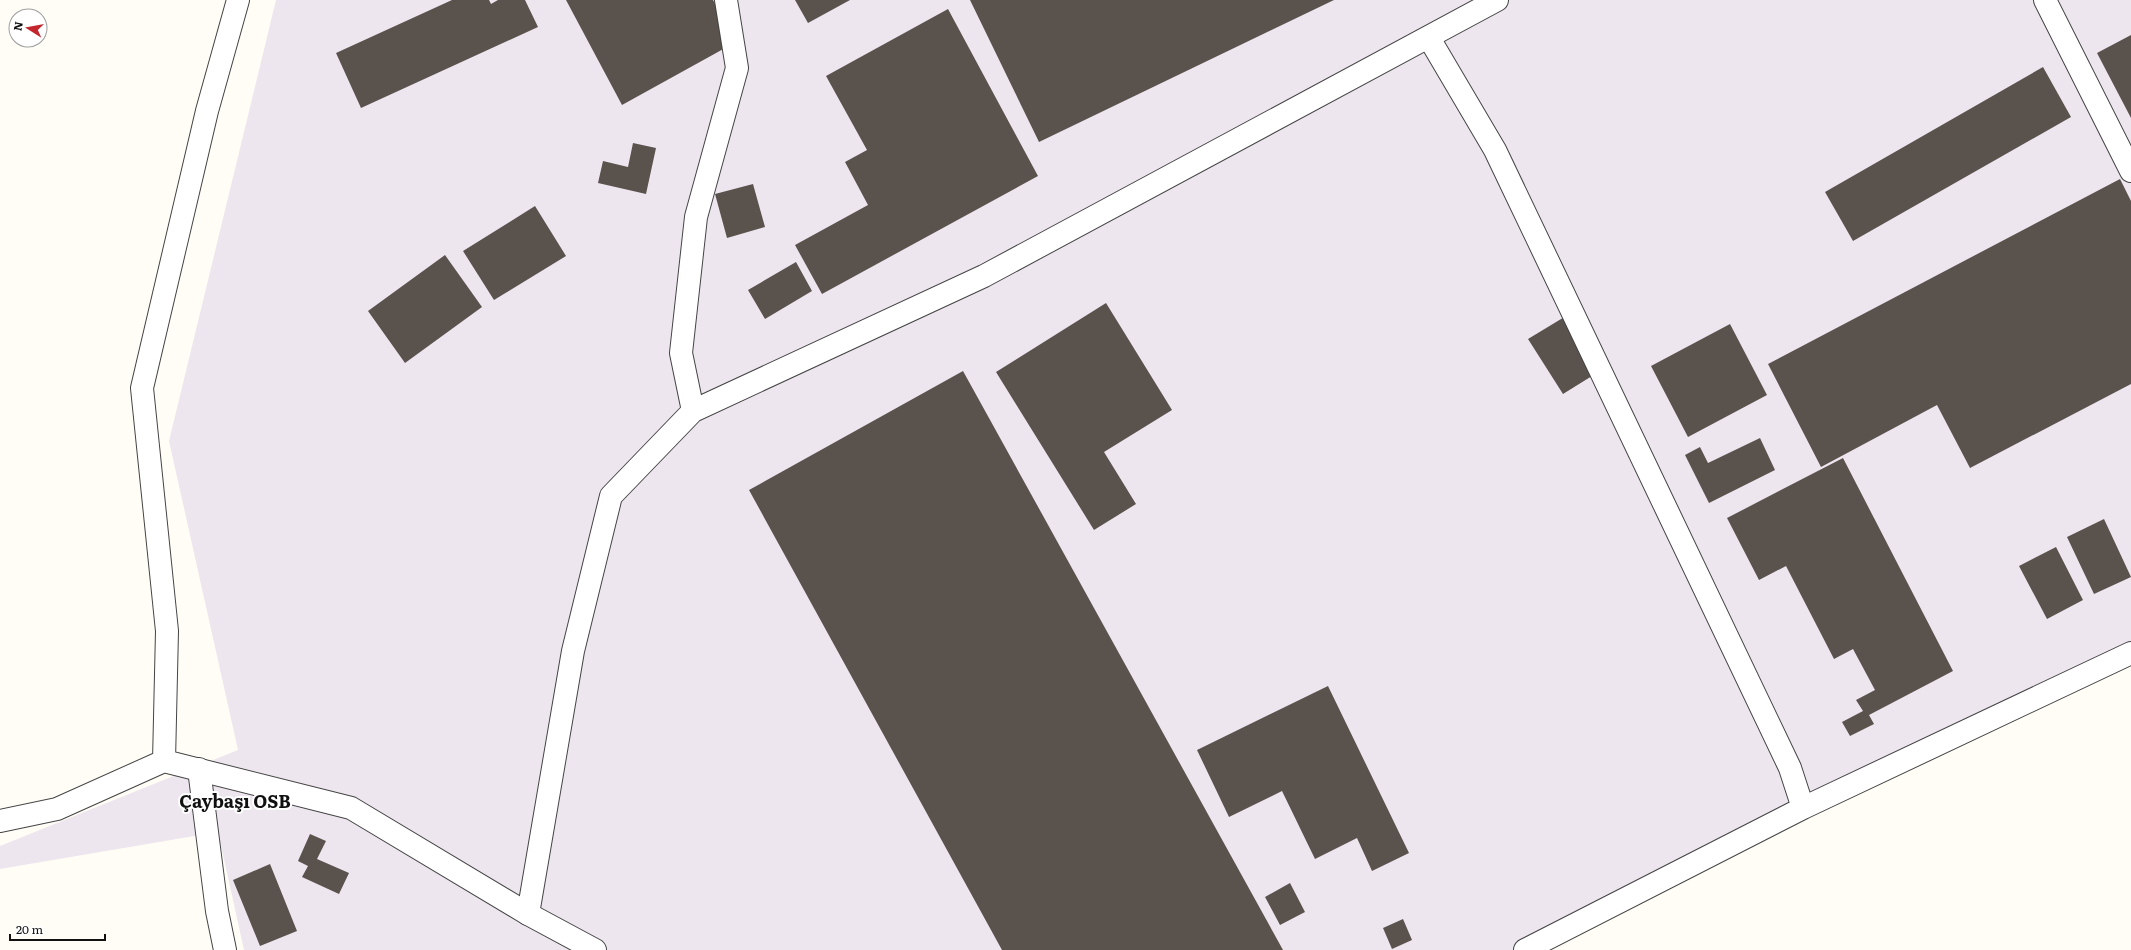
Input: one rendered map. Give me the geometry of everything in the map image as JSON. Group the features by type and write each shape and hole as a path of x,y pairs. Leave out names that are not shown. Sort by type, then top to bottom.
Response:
{"street":[{"path":"164,761 167,631 142,388 207,112 238,0"},
{"path":"693,411 681,353 696,217 737,68 726,0"},
{"path":"528,914 573,651 611,496 693,411 984,276 1429,38 1497,0"},
{"path":"2045,0 2131,170"},
{"path":"1429,38 1495,150 1790,768 1803,808"},
{"path":"1525,950 1803,808 2131,653"},
{"path":"0,821 57,809 164,761 351,808 528,914 595,950"},
{"path":"199,769 217,912 225,950"}],"shaded area":[{"name":"Çaybaşı OSB","path":"276,0 2131,0 2131,665 1526,950 244,950 218,832 0,869 0,846 238,750 169,441"}],"building":[{"path":"452,0 489,0 491,4 498,0 525,0 538,27 361,108 336,53"},
{"path":"566,0 713,0 736,42 622,105"},
{"path":"795,0 850,0 808,23"},
{"path":"970,0 1334,0 1039,142"},
{"path":"948,9 1038,176 822,294 795,245 868,205 845,162 867,150 826,76"},
{"path":"2131,35 2131,118 2097,53"},
{"path":"2043,67 2071,117 1853,241 1825,192"},
{"path":"633,143 656,148 646,194 598,183 603,161 628,167"},
{"path":"2120,179 2131,201 2131,384 1970,468 1937,405 1821,467 1768,364"},
{"path":"753,184 765,227 727,238 715,194"},
{"path":"535,206 566,256 494,300 463,251"},
{"path":"445,255 482,307 405,363 368,311"},
{"path":"796,262 812,291 765,319 748,290"},
{"path":"1106,303 1172,410 1104,452 1136,504 1094,530 996,372"},
{"path":"1566,316 1600,371 1563,394 1528,339"},
{"path":"1730,324 1767,395 1688,437 1651,366"},
{"path":"963,371 1283,950 1002,950 749,490"},
{"path":"1760,438 1775,470 1709,503 1685,455 1700,447 1708,463"},
{"path":"1843,458 1953,671 1869,715 1874,724 1850,736 1842,722 1863,711 1856,700 1875,690 1853,649 1834,659 1786,566 1759,580 1727,518"},
{"path":"2104,519 2131,577 2094,594 2067,537"},
{"path":"2056,547 2083,600 2047,619 2019,566"},
{"path":"1328,686 1409,853 1372,871 1357,838 1315,859 1282,791 1229,817 1197,750"},
{"path":"310,834 326,841 317,859 349,873 339,894 302,877 308,866 298,861"},
{"path":"270,864 297,931 260,946 233,880"},
{"path":"1290,883 1305,912 1280,925 1265,897"},
{"path":"1403,919 1412,940 1392,949 1383,928"}],"district":[{"name":"Çaybaşı OSB","path":"235,802"}]}
